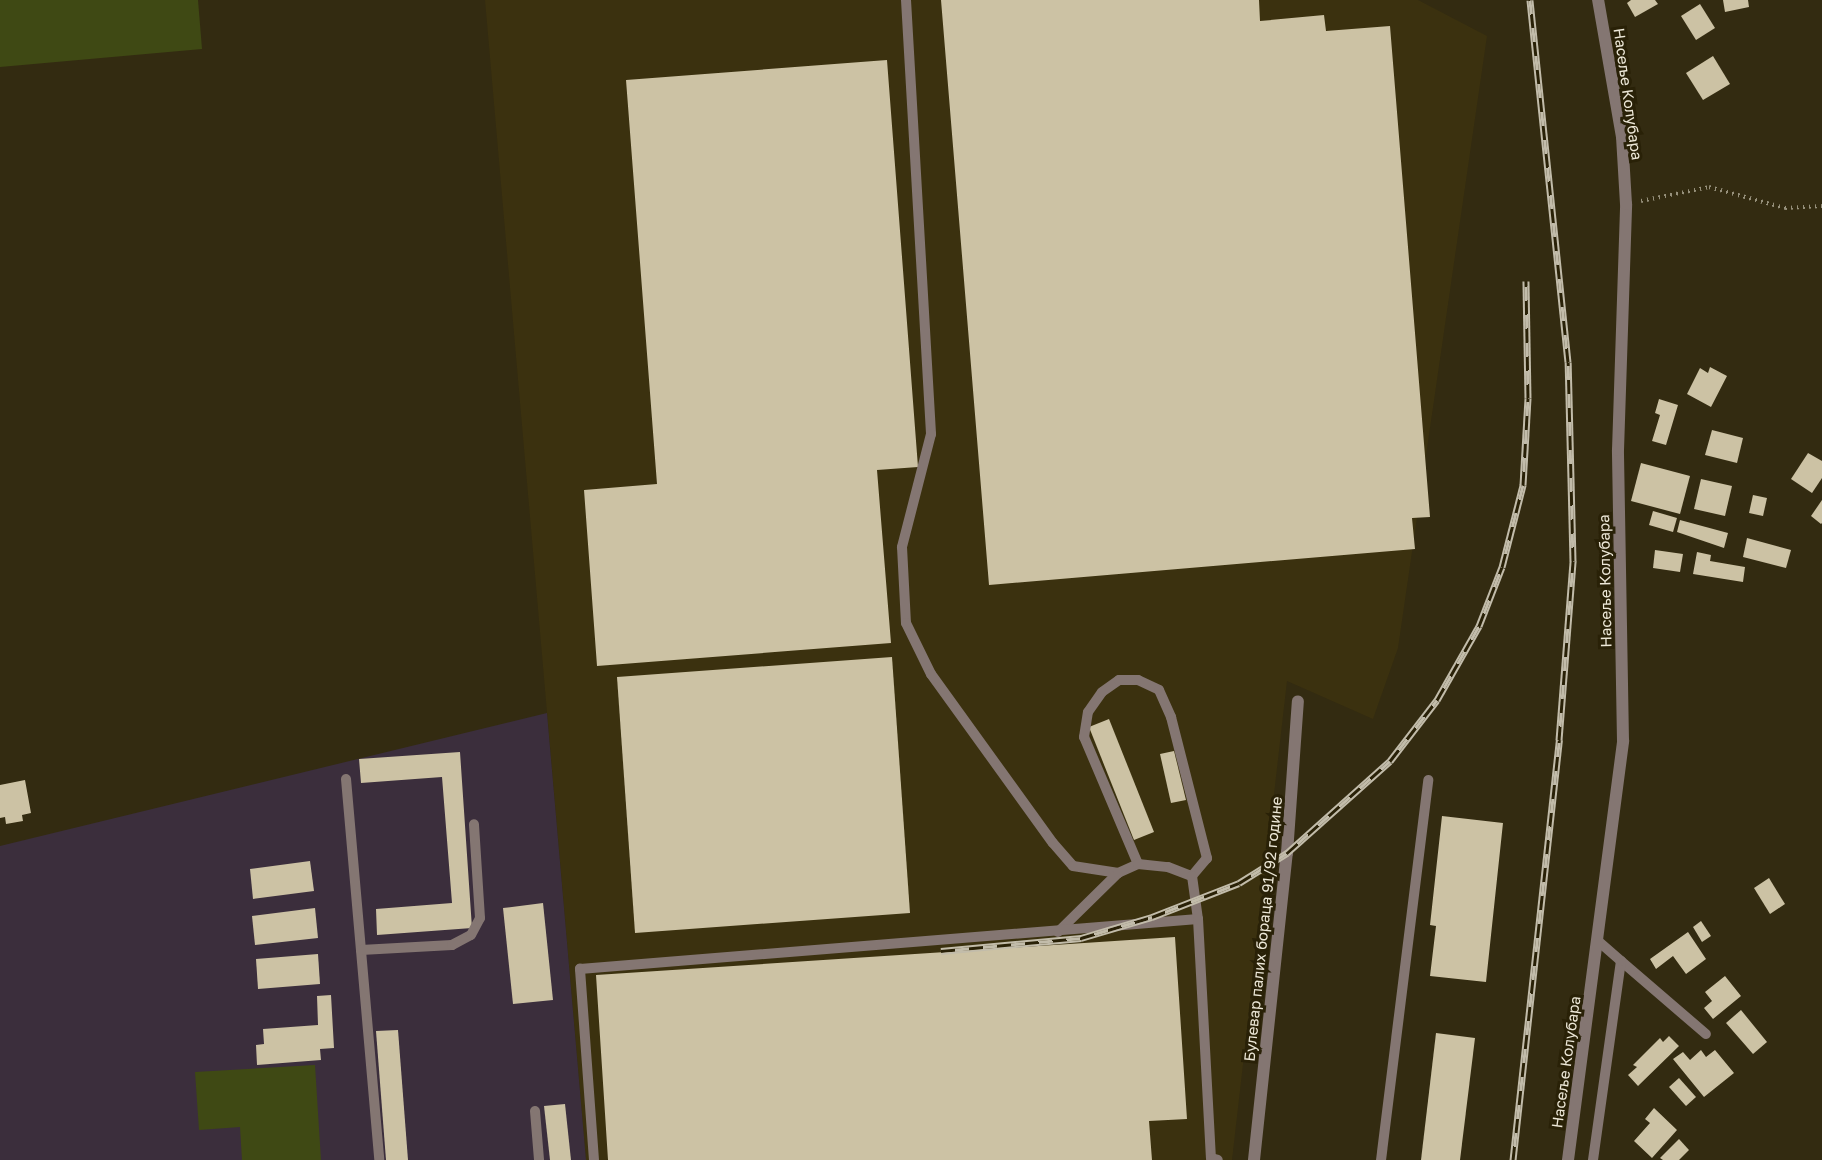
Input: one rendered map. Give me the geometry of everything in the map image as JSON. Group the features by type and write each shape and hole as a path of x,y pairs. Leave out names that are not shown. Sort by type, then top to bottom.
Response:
{"street":[{"name":"Насеље Колубара","path":"1568,1160 1623,741 1618,450 1626,204 1622,137 1598,0"},
{"name":"Булевар палих бораца 91/92 године","path":"1254,1160 1287,853 1298,701"}],"lane":[{"path":"906,0 931,434 902,547 906,623 931,674 1053,843 1073,866 1118,873"},
{"path":"1138,864 1083,737 1088,712 1102,692 1119,680 1138,680 1159,690 1171,717 1207,858 1192,876 1198,919 1213,1159"},
{"path":"346,779 379,1160"},
{"path":"1381,1160 1428,780"},
{"path":"361,950 452,945 471,935 480,918 474,824"},
{"path":"1058,932 1118,873 1138,864 1168,867 1192,876"},
{"path":"594,1160 580,969 1198,919"},
{"path":"1598,942 1706,1034"},
{"path":"1593,1160 1621,961"},
{"path":"535,1111 539,1160"}],"path":[{"path":"1626,204 1709,187 1785,208 1822,206"}],"shaded area":[{"path":"485,0 1418,0 1487,36 1398,648 1373,719 1287,681 1232,1160 586,1160"},
{"path":"547,713 586,1160 0,1160 0,846"}],"green space":[{"path":"0,0 198,0 202,49 0,67"},
{"path":"315,1065 321,1160 242,1160 240,1127 199,1130 195,1072"}],"building":[{"path":"941,0 1259,0 1260,21 1324,15 1326,31 1390,26 1430,517 1412,518 1415,549 989,585"},
{"path":"1631,0 1655,0 1658,4 1635,17 1627,3"},
{"path":"1723,0 1748,0 1749,7 1725,12"},
{"path":"1700,4 1715,28 1696,40 1681,16"},
{"path":"1713,56 1730,84 1703,100 1686,73"},
{"path":"887,60 918,467 877,470 891,643 597,666 584,490 657,484 626,80"},
{"path":"1710,367 1727,376 1711,407 1687,394 1700,368 1708,373"},
{"path":"1659,399 1678,405 1666,445 1652,441 1660,415 1655,413"},
{"path":"1712,430 1743,438 1737,463 1705,455"},
{"path":"1808,453 1822,461 1822,478 1812,493 1791,479"},
{"path":"1641,463 1690,476 1680,514 1631,501"},
{"path":"1701,479 1732,486 1725,516 1694,509"},
{"path":"1753,495 1767,498 1763,516 1749,513"},
{"path":"1822,500 1822,523 1821,524 1811,516"},
{"path":"1653,511 1677,518 1673,532 1649,525"},
{"path":"1680,520 1728,533 1724,548 1677,532"},
{"path":"1747,538 1791,550 1786,568 1743,557"},
{"path":"1655,550 1683,554 1680,572 1653,568"},
{"path":"1697,552 1711,555 1710,561 1745,567 1743,582 1693,574"},
{"path":"892,657 910,913 635,933 617,677"},
{"path":"1109,719 1154,832 1134,840 1089,727"},
{"path":"1174,751 1186,800 1171,803 1160,754"},
{"path":"460,752 472,928 377,935 376,909 452,903 442,777 361,783 359,759"},
{"path":"25,780 31,813 22,815 23,821 6,824 5,817 0,818 0,785"},
{"path":"1442,816 1503,823 1486,982 1430,976 1436,926 1430,925"},
{"path":"310,861 314,891 253,899 250,869"},
{"path":"1769,878 1785,904 1770,914 1754,888"},
{"path":"543,903 553,1000 513,1004 503,908"},
{"path":"315,908 318,938 255,945 252,916"},
{"path":"1701,921 1711,936 1702,942 1693,927"},
{"path":"1688,932 1706,959 1686,974 1673,956 1656,969 1650,959"},
{"path":"1175,937 1187,1119 1149,1121 1152,1160 608,1160 596,975"},
{"path":"318,954 320,984 258,989 256,959"},
{"path":"1725,976 1741,996 1713,1019 1704,1008 1712,1001 1705,992"},
{"path":"331,995 334,1048 320,1049 321,1060 257,1065 256,1045 264,1044 263,1029 318,1025 317,996"},
{"path":"1741,1010 1767,1042 1753,1054 1726,1023"},
{"path":"398,1030 408,1160 386,1160 376,1031"},
{"path":"1436,1033 1475,1038 1460,1160 1421,1160"},
{"path":"1669,1036 1679,1046 1638,1086 1628,1075 1637,1067 1633,1065 1660,1038 1663,1042"},
{"path":"1701,1050 1706,1057 1715,1050 1734,1073 1704,1097 1673,1059 1683,1052 1690,1060"},
{"path":"1679,1078 1696,1097 1686,1106 1669,1087"},
{"path":"565,1104 571,1160 550,1160 544,1106"},
{"path":"1654,1108 1677,1130 1652,1158 1634,1141 1650,1123 1645,1119"},
{"path":"1679,1139 1689,1150 1679,1160 1660,1158"}],"railway":[{"path":"1513,1160 1559,740 1573,561 1568,362 1530,0"},
{"path":"941,951 1081,938 1152,917 1239,883 1287,853 1390,761 1437,700 1479,626 1502,567 1523,485 1528,398 1526,281"}]}
